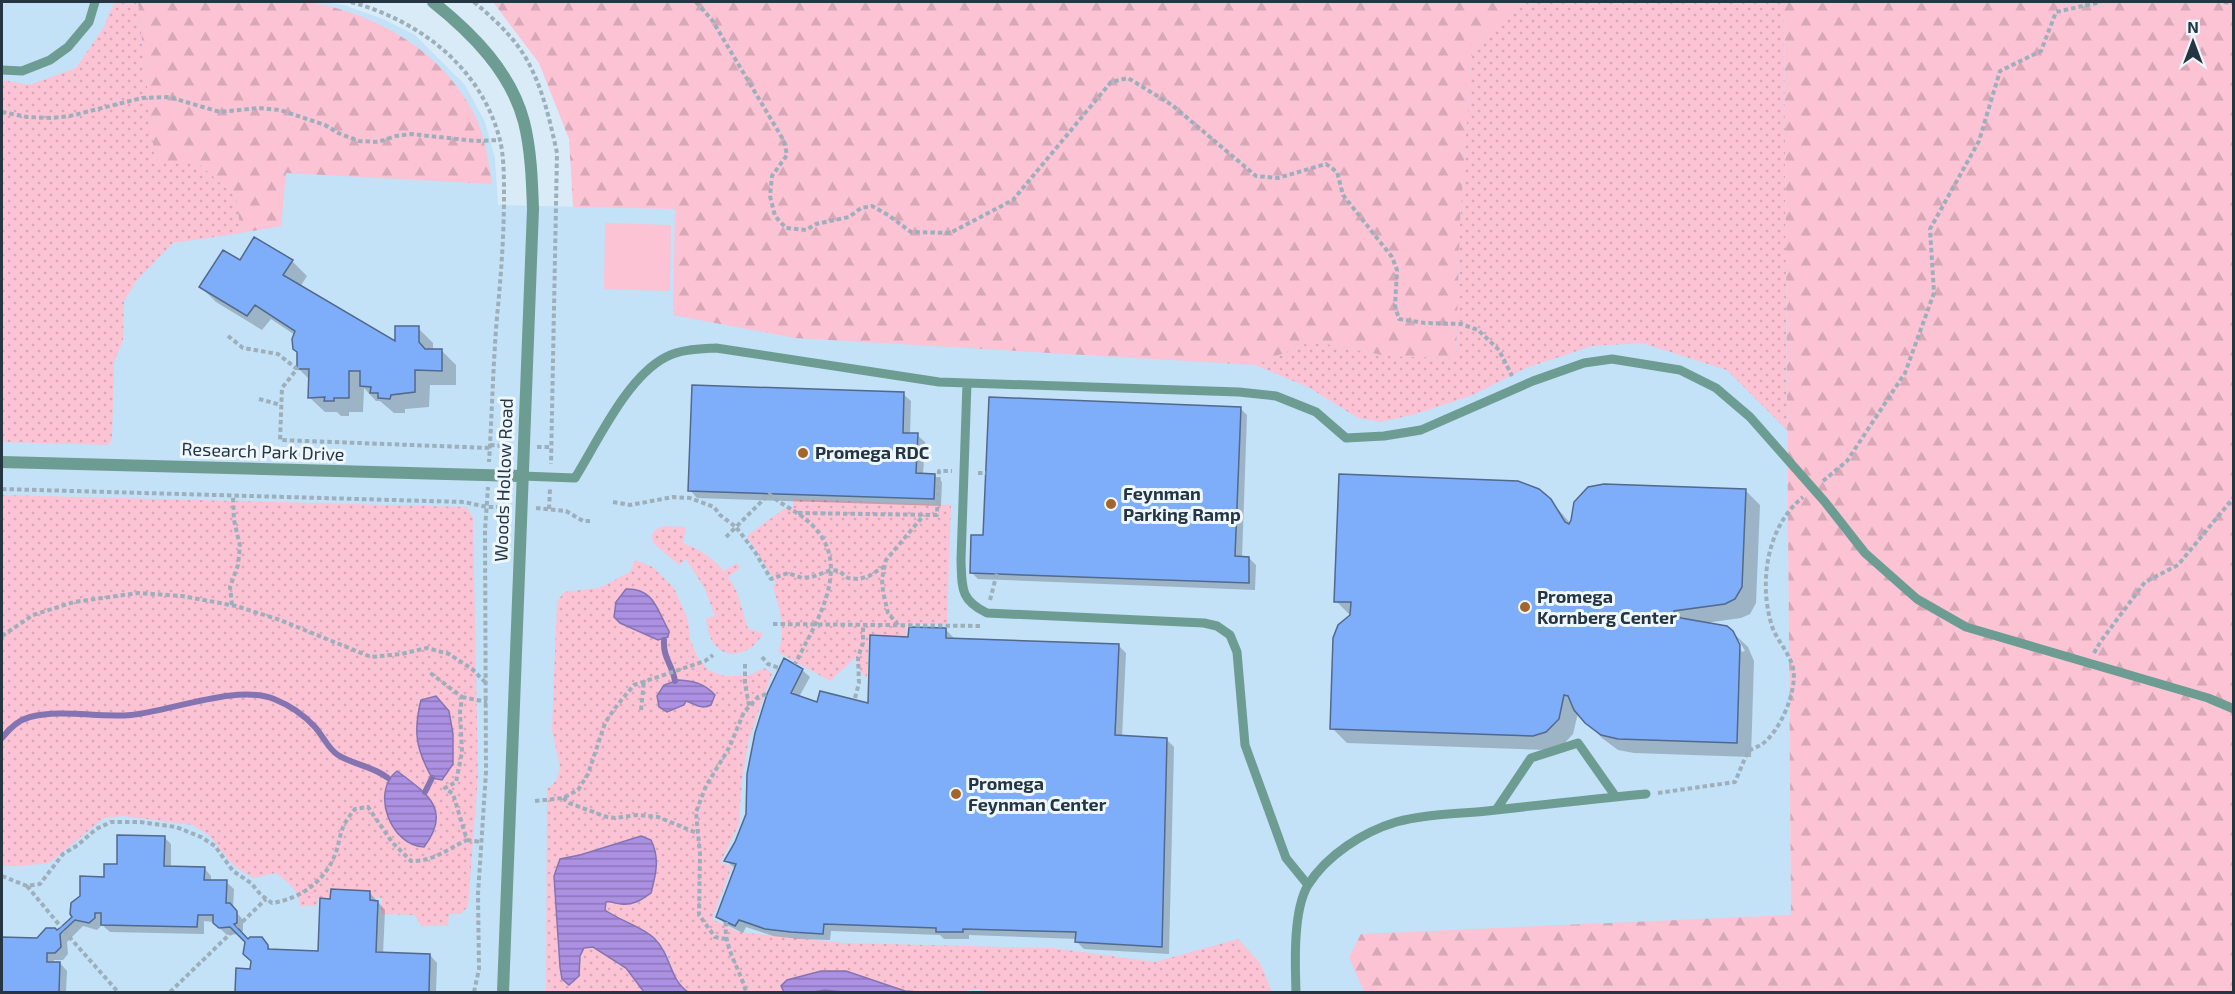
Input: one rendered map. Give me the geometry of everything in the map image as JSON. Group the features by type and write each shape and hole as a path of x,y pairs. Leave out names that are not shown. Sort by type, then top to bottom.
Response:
{"street":[{"name":"Woods Hollow Road","path":"433,2 458,21 487,53 508,84 523,121 531,164 533,209 503,993"},
{"name":"Research Park Drive","path":"2,462 522,476"}],"lane":[{"path":"2,69 22,71 50,60 68,47 89,22 95,2"},
{"path":"522,476 575,478 627,392 646,371 667,356 693,349 716,348 939,382 1239,392 1276,396 1316,412 1346,438 1384,436 1420,430 1517,388 1584,363 1612,358 1645,362 1680,370 1716,388 1750,417 1814,489 1865,553 1917,598 1966,627 2208,698 2234,709"},
{"path":"968,383 962,581 966,599 987,613 1204,623 1217,626 1230,635 1237,652 1245,745 1286,858 1308,885"},
{"path":"1496,810 1531,758 1578,743 1616,797"},
{"path":"1296,993 1296,938 1300,910 1308,885 1335,854 1365,835 1396,822 1646,794"}],"path":[{"path":"351,2 374,8 416,28 447,52 470,76 487,106 500,140 504,182 504,243 494,353 489,464"},
{"path":"696,2 712,20 784,141 787,155 772,176 770,196 775,216 786,228 806,230 816,224 849,217 861,208 872,206 911,232 950,233 1013,200 1112,82 1128,78 1172,105 1256,176 1278,178 1326,164 1336,172 1343,195 1392,257 1397,270 1395,306 1399,319 1425,323 1461,324 1478,330 1499,350 1517,388"},
{"path":"1646,794 1735,782 1748,751 1762,745 1779,725 1792,693 1794,669 1771,625 1765,592 1767,562 1779,526 1794,505 1847,461 1905,373 1934,293 1930,229 1979,141 2000,71 2041,51 2056,12 2101,2"},
{"path":"2224,2 2234,3"},
{"path":"2,112 27,117 51,118 70,116 142,98 169,97 220,112 259,108 280,110 325,125 359,141 378,142 411,134 476,141 500,140"},
{"path":"228,336 243,348 278,354 297,369 282,388 280,440 511,446"},
{"path":"259,399 281,405"},
{"path":"535,447 552,447"},
{"path":"798,513 937,515 939,471 986,473"},
{"path":"474,993 479,969 478,894 486,772 488,488"},
{"path":"2,489 464,502 487,507 509,507"},
{"path":"726,537 769,494 798,513 815,528 827,548 831,570 823,610 795,664"},
{"path":"232,605 230,587 238,565 240,546 234,520 233,496"},
{"path":"613,502 630,505 673,497 690,498 714,507 720,515 736,527 755,552 771,579 788,573 802,578 812,577 831,570 839,571 848,578 858,579 869,576 885,566"},
{"path":"2089,664 2101,641 2145,582 2178,565 2234,497"},
{"path":"533,508 566,511 582,521 590,520"},
{"path":"898,625 888,613 882,579 885,566 891,554 924,514"},
{"path":"773,624 984,626 997,573"},
{"path":"869,576 882,579"},
{"path":"2,636 33,615 74,602 138,593 183,596 232,605 280,620 371,657 427,648 449,654 472,669 487,684"},
{"path":"855,698 860,683 858,657 863,643 863,625"},
{"path":"535,801 563,798 578,790 588,774 605,723 634,685 705,661 713,655"},
{"path":"762,657 768,664 779,668"},
{"path":"745,664 745,683 749,706"},
{"path":"429,672 462,697 487,702"},
{"path":"641,710 644,681"},
{"path":"726,939 715,937 699,915 700,854 696,812 706,786 729,748 744,712 758,698 767,694"},
{"path":"462,697 460,712 462,752 456,782 445,788 453,794 467,840"},
{"path":"563,798 568,803 607,817 651,816 686,826 692,832 697,832"},
{"path":"27,886 40,884 63,854 78,845 96,829 111,822 140,822 176,827 201,837 215,846 233,871 251,883 272,903 289,901 306,891 321,878 333,860 344,825 355,809 368,807 392,842 411,861 424,861 439,856 467,840 481,842"},
{"path":"2,876 27,886 118,993"},
{"path":"170,993 266,899"},
{"path":"726,922 728,947 743,978 746,993"}],"shaded area":[{"path":"2,2 321,2 344,5 383,19 415,35 465,85 485,122 495,158 498,205 675,209 1476,2 1784,2 1791,915 1804,992 2,992"},
{"path":"626,589 643,592 649,596 658,608 669,631 668,637 658,640 620,623 614,617 616,602"},
{"path":"678,680 694,682 707,688 715,695 711,705 701,707 686,701 684,705 667,712 659,707 657,696 664,685"},
{"path":"436,696 449,711 453,734 453,764 442,780 432,778 419,749 417,731 421,700"},
{"path":"397,771 426,795 436,812 432,834 424,847 402,838 388,816 385,792 389,780"},
{"path":"641,836 651,840 656,853 656,873 651,893 629,904 606,902 605,910 654,938 664,952 677,981 688,992 644,992 626,968 593,947 584,948 580,956 579,976 569,985 562,979 560,967 554,876 560,859"},
{"path":"821,971 846,971 905,991 919,992 825,990 784,992 781,986 787,980"}],"green space":[{"path":"114,2 138,2 155,161 197,162 236,197 241,233 173,243 137,280 124,301 123,340 114,362 112,439 108,445 2,442 2,80 29,85 76,68 104,27"},
{"path":"138,2 307,2 332,7 381,25 404,38 425,54 444,71 461,92 481,131 492,184 286,173 281,226 241,233 236,197 197,162 155,162"},
{"path":"493,2 1525,2 1472,49 1460,220 1456,358 1387,356 1312,341 1255,365 795,338 673,315 675,209 573,207 569,139 539,63"},
{"path":"1525,2 1784,2 1787,430 1727,370 1642,343 1592,346 1526,368 1473,395 1416,414 1380,422 1358,418 1308,387 1255,365 1312,341 1387,356 1456,358 1460,220 1472,49"},
{"path":"1784,2 2233,2 2233,992 1364,992 1349,957 1361,934 1791,915"},
{"path":"605,223 671,225 670,291 604,289"},
{"path":"2,495 466,507 473,517 478,776 468,906 461,914 449,914 448,926 421,926 415,915 381,914 382,898 319,897 316,906 300,906 298,895 276,873 253,878 233,865 210,836 193,825 123,816 104,818 49,863 2,866","holes":["397,771 428,797 435,812 434,835"]},
{"path":"793,499 951,505 947,624 907,623 906,636 869,634 867,678 861,672 855,658 830,681 778,652 782,627 773,586 776,583 747,536 784,509 793,507"},
{"path":"664,526 686,527 683,543 705,554 724,571 737,563 740,568 728,577 737,592 748,629 763,633 752,647 745,651 729,653 715,645 709,635 706,618 715,616 705,589 686,559 679,565 653,543 652,536 655,530"},
{"path":"635,560 653,567 674,588 688,620 690,639 697,656 708,670 724,676 748,676 764,668 772,673 749,739 742,779 739,824 720,863 732,866 712,919 739,932 844,943 1052,948 1155,962 1238,939 1260,963 1272,992 983,992 979,989 956,992 906,991 846,971 781,986 784,992 688,992 678,985 667,954 605,910 606,902 629,904 651,893 602,847 560,859 554,876 560,967 569,985 578,976 580,956 584,948 593,947 626,968 644,992 546,992 547,789 556,781 560,768 552,730 557,602 564,592 599,588 630,572","holes":["626,589 650,596 669,630 658,640 614,617 616,602","678,680 698,707 686,701 684,705 671,710 664,685"]}],"building":[{"path":"254,237 293,260 283,275 395,341 395,326 419,326 419,342 425,349 442,349 442,371 415,370 415,392 391,395 390,399 378,398 378,393 370,393 371,387 360,386 360,371 349,371 349,398 324,401 325,397 308,398 309,369 297,369 297,352 293,349 292,339 295,331 255,305 247,316 199,287 223,250 240,260"},
{"name":"Promega RDC","path":"692,385 904,392 903,433 918,433 916,473 935,474 934,499 688,491"},
{"name":"Feynman Parking Ramp","path":"989,397 1241,407 1235,556 1249,557 1249,583 970,573 971,535 983,535"},
{"name":"Promega Kornberg Center","path":"1339,474 1518,481 1539,489 1551,499 1565,522 1569,524 1574,502 1588,487 1604,484 1746,489 1742,587 1735,599 1725,604 1674,611 1675,615 1681,618 1727,626 1733,631 1740,645 1737,743 1618,739 1601,735 1585,723 1574,710 1568,696 1564,695 1559,719 1546,732 1533,736 1330,729 1333,638 1338,625 1350,615 1351,602 1334,602"},
{"name":"Promega Feynman Center","path":"909,627 946,628 946,638 1119,644 1115,735 1167,738 1162,947 1075,942 1076,932 963,929 963,932 936,932 936,928 824,924 823,934 791,932 765,929 739,920 735,926 716,917 736,864 724,861 735,842 746,814 747,774 755,733 767,694 784,658 803,669 791,693 817,702 820,691 868,703 870,635 908,637"},
{"path":"117,835 165,836 164,866 205,867 204,880 227,880 226,903 230,903 237,911 237,923 234,924 248,939 262,937 268,949 318,951 320,898 330,899 331,889 370,891 370,900 378,901 376,952 430,954 429,992 235,992 236,968 250,969 251,961 243,954 245,942 230,927 219,928 213,923 213,915 198,915 197,927 101,925 101,913 95,913 95,918 89,923 75,920 60,934 61,947 55,953 47,953 47,962 60,962 59,992 2,992 2,937 37,938 46,928 57,930 61,927 72,917 71,903 80,896 80,876 104,877 104,864 117,864"}],"waterway":[{"path":"664,640 665,652 675,681"},
{"path":"2,738 11,728 30,717 55,714 131,715 223,696 259,695 280,701 301,714 338,755 388,778"},
{"path":"425,792 432,778"}],"place":[{"name":"Promega RDC","path":"803,453"},
{"name":"Feynman Parking Ramp","path":"1111,504"},
{"name":"Promega Kornberg Center","path":"1525,607"},
{"name":"Promega Feynman Center","path":"956,794"}]}
